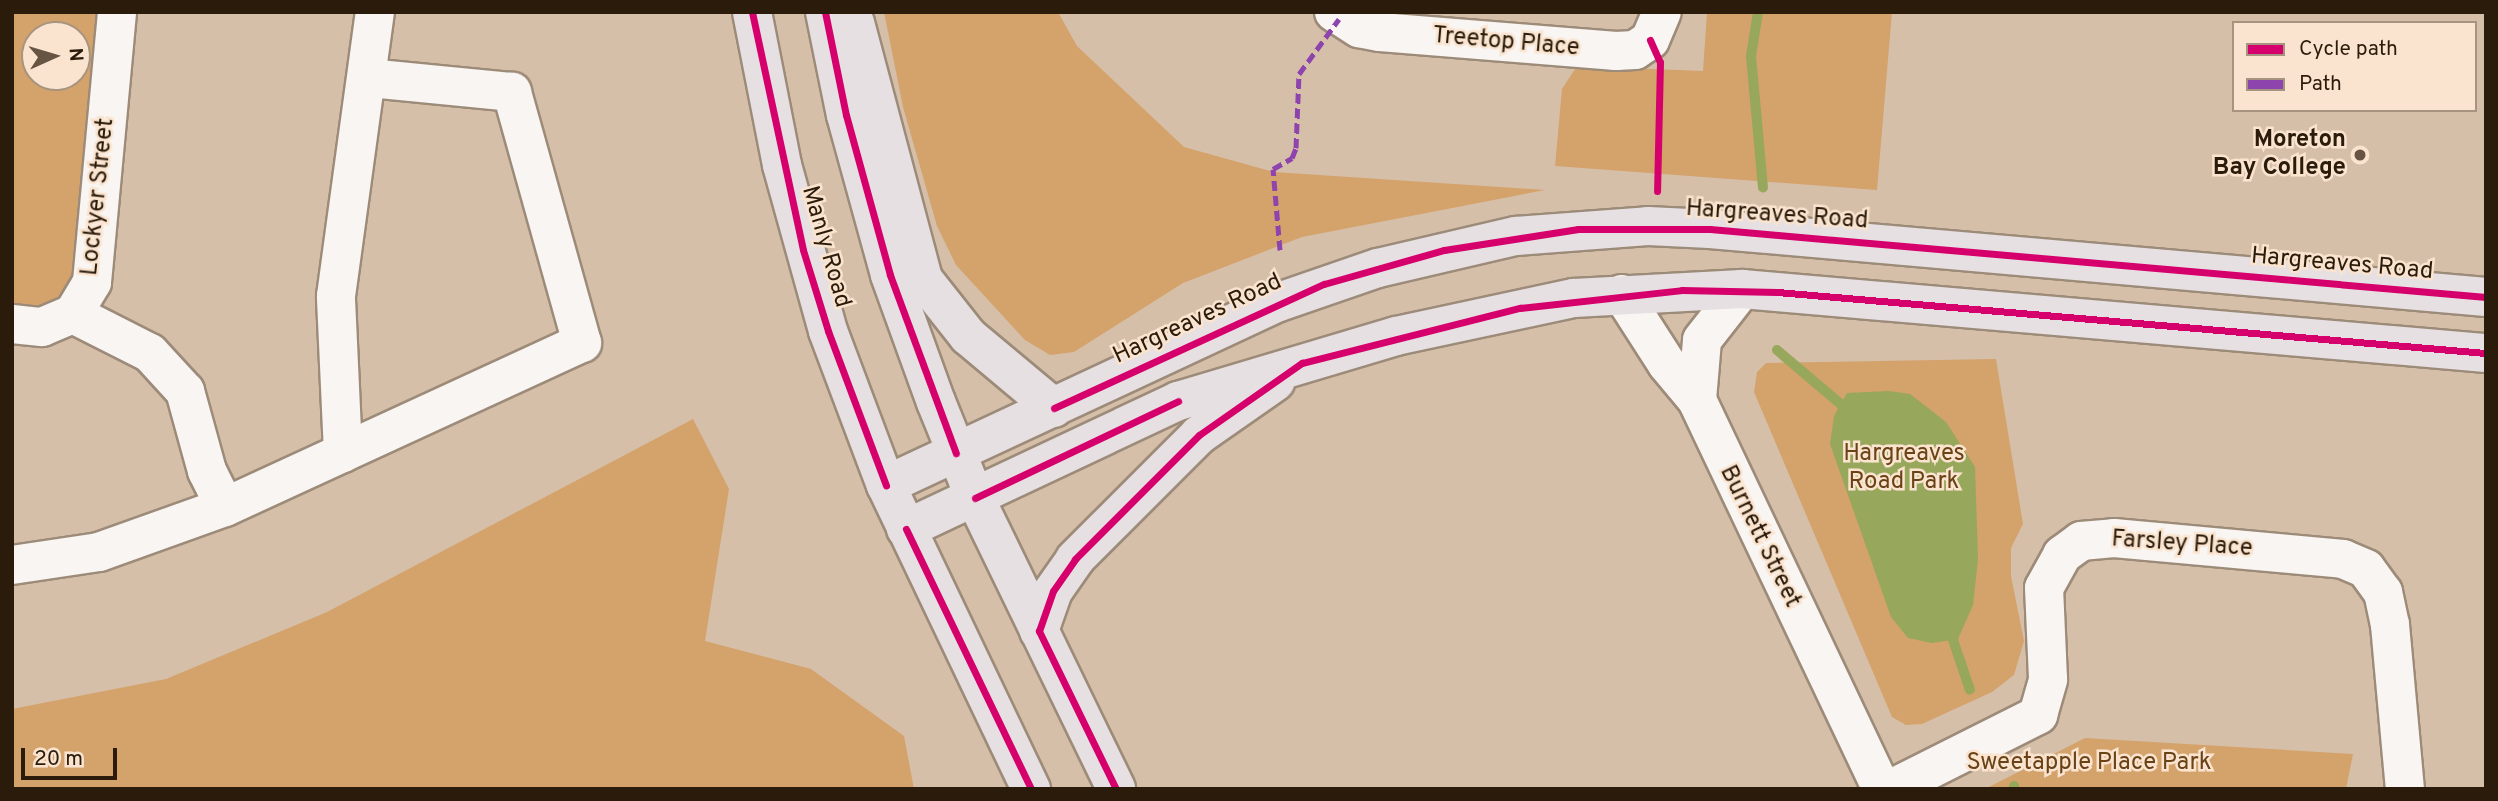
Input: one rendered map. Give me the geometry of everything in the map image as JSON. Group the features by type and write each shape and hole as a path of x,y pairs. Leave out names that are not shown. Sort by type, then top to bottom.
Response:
{"main road":[{"name":"Manly Road","path":"752,12 803,250 828,331 886,485 1031,789"},
{"path":"825,12 846,115 890,275 956,453 975,498 1116,789"},
{"path":"846,12 855,23 923,279 968,336 1054,408"},
{"name":"Hargreaves Road","path":"886,485 1325,284 1444,250 1578,229 1710,229 2486,297"},
{"path":"906,529 1178,401 1302,363 1520,308 1622,294 1742,289 2486,353"},
{"path":"1039,632 1054,591 1075,559 1199,435 1302,363"}],"street":[{"name":"Lockyer Street","path":"73,314 92,282 117,12"},
{"path":"343,453 336,296 369,78 375,12"},
{"name":"Treetop Place","path":"1334,12 1359,28 1380,32 1616,51 1635,50 1650,40 1662,12"},
{"path":"12,565 99,552 225,507 582,343 512,92 369,78"},
{"path":"1697,400 1702,340 1742,289"},
{"name":"Burnett Street","path":"1622,294 1667,364 1697,400 1882,789"},
{"path":"12,324 42,327 73,314 150,353 185,391 207,471 225,507"},
{"name":"Farsley Place","path":"1891,789 2038,715 2048,679 2044,588 2062,555 2081,541 2114,538 2343,559 2366,569 2383,592 2390,625 2405,789"}],"green space":[{"path":"12,12 96,12 91,77 91,21 21,21 21,91 90,91 76,273 59,301 24,309 12,307"},
{"path":"884,12 1058,12 1077,46 1184,147 1274,172 1545,190 1302,237 1183,283 1074,352 1050,355 1025,340 956,265 937,226 903,107"},
{"path":"1707,12 1892,12 1877,190 1555,166 1562,89 1577,66 1703,71"},
{"name":"Hargreaves Road Park","path":"1996,359 2023,524 2011,548 2011,576 2024,641 2014,675 1992,692 1922,724 1906,725 1892,717 1754,392 1757,372 1766,363"},
{"path":"693,419 729,489 705,641 811,669 904,736 914,789 12,789 12,709 166,679 327,612"},
{"name":"Sweetapple Place Park","path":"2085,738 2353,754 2346,789 1985,789"}],"shaded area":[{"path":"1889,391 1910,394 1946,422 1975,467 1978,559 1973,605 1958,639 1932,643 1908,638 1891,617 1830,444 1834,416 1847,393"}],"waterway":[{"path":"1758,12 1751,56 1763,187"},
{"path":"1777,350 1850,412"},
{"path":"1949,628 1970,690"}],"marked path":[{"path":"1280,250 1273,169 1292,158 1296,148 1299,74 1339,19"}],"cycle path":[{"path":"752,12 803,250 828,331 886,485"},
{"path":"825,12 846,115 890,275 956,453"},
{"path":"1650,40 1660,62 1657,191"},
{"path":"1054,408 1324,284 1444,250 1578,229 1710,229 2486,297"},
{"path":"1116,789 1039,631 1053,591 1075,559 1199,435 1302,363 1520,308 1682,290 1777,292 2486,353"},
{"path":"975,498 1178,401"},
{"path":"906,529 1031,789"}],"place":[{"name":"Moreton Bay College","path":"2360,155"}]}
